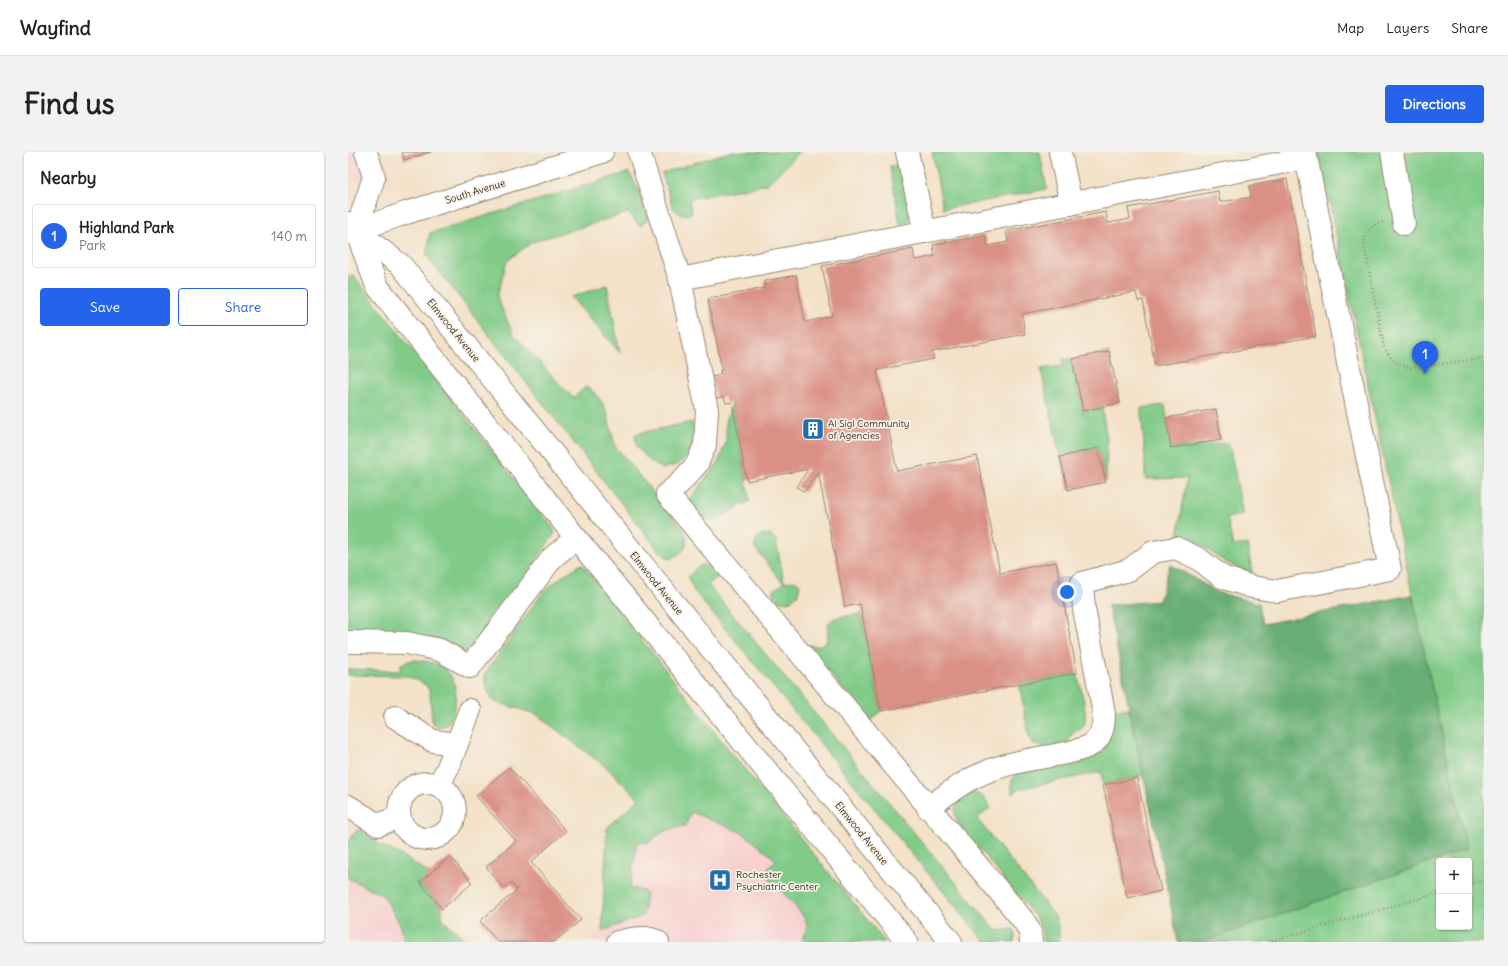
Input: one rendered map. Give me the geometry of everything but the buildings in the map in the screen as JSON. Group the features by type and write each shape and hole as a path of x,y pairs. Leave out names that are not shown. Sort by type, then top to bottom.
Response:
{"main road":[{"path":"366,152 374,177 350,229 377,286 576,538 906,942"},
{"name":"South Avenue","path":"350,229 602,152"},
{"path":"639,152 680,279 707,410 705,445 697,464 679,484 667,494 1024,921 1030,932 1031,942"},
{"path":"907,152 925,232"},
{"path":"1060,152 1071,204"},
{"path":"1392,152 1395,223"},
{"path":"680,279 1071,204 1306,155 1390,569 1277,591 1252,587 1222,577 1199,559 1176,548 1153,552 1129,570 1082,583 1084,609 1104,713 1104,722 1100,737 1095,743 1083,749 1023,760 986,771 956,787 928,808"},
{"name":"Elmwood Avenue","path":"350,229 401,265 654,579 952,942"},
{"path":"348,642 407,643 440,650 470,667 553,557 576,538"},
{"path":"439,785 470,710"},
{"path":"395,717 433,741 457,744"},
{"path":"430,782 439,785 447,790 453,798 455,808 455,817 453,822 445,834 436,838 427,840 417,838 409,833 403,826 399,817 398,808 406,792 413,786 421,783 430,782"},
{"path":"348,806 378,825 399,817"},
{"path":"618,942 635,938 654,939 658,942"}],"path":[{"path":"1395,223 1372,226 1364,239 1384,347 1388,354 1394,362 1404,367 1413,368 1484,358"},
{"path":"1472,883 1484,880"},
{"path":"1268,942 1436,894"}],"shaded area":[{"path":"348,152 359,152 364,183 355,182 348,178"},
{"name":"Rochester Psychiatric Center","path":"717,735 885,942 587,942 602,931 607,828"},
{"path":"348,862 468,942 348,942"}],"green space":[{"path":"729,152 800,152 767,184 689,199 692,213 681,215 673,208 662,173"},
{"path":"932,152 1040,152 1047,189 943,209"},
{"path":"1319,152 1484,152 1484,942 1202,942 1436,860 1436,930 1472,930 1472,858 1441,858 1467,849"},
{"path":"896,165 903,171 910,215 907,222 900,224 890,166"},
{"path":"629,172 639,191 649,219 640,226 628,213 532,242 507,261 497,297 513,334 573,398 586,387 589,387 602,402 607,413 615,446 684,530 686,536 685,548 679,554 670,559 659,551 426,255 430,233"},
{"path":"354,276 552,527 555,533 472,655 437,639 348,635 348,277"},
{"path":"607,285 620,353 571,297"},
{"path":"1063,359 1072,359 1083,411 1102,407 1107,441 1106,482 1098,448 1060,457 1041,369 1063,366"},
{"path":"732,402 750,501 713,521 696,515 689,500 718,463 726,442 726,422"},
{"path":"1165,405 1171,448 1229,443 1243,514 1227,518 1233,546 1247,544 1253,577 1219,558 1199,543 1178,536 1187,478 1145,479 1141,408"},
{"path":"692,422 694,434 692,445 687,455 678,464 663,469 650,461 637,447 635,434"},
{"path":"763,534 771,535 776,540 784,582 796,581 800,584 798,594 791,601 781,601 773,594 773,591 783,583 755,548 756,540"},
{"path":"582,564 717,735 885,942 805,942 802,938 806,928 806,921 793,903 764,873 776,860 743,833 691,812 685,826 665,831 649,843 637,842 630,888 644,891 646,894 643,916 602,931 607,828 639,799 606,767 536,714 493,701 487,690 484,675 543,592 565,574"},
{"path":"1170,564 1219,593 1259,603 1263,624 1412,595 1467,849 1441,858 1436,858 1436,860 1202,942 1178,942 1108,605 1159,601"},
{"path":"703,565 714,567 721,574 708,585 996,931 1014,929 1014,942 985,942 694,591 688,578 696,568"},
{"path":"861,614 881,711 871,720 868,720 808,645 819,646 827,641 828,625 833,619 842,616"},
{"path":"416,660 440,665 453,679 456,694 454,710 447,725 437,727 432,723 430,692 426,685 408,676 348,675 348,669 401,671 401,664"},
{"path":"1077,673 1085,707 1084,725 1080,730 1071,736 1069,743 1046,747 1036,745 1029,737 1019,684"},
{"path":"1128,708 1144,775 1103,785 1101,772 1019,789 1013,794 1012,783 1013,778 1017,773 1088,757 1113,711"},
{"path":"976,793 984,798 991,807 977,819 1055,916 1060,942 1043,942 1042,930 1037,919 958,823 955,814 957,803 965,796"},
{"path":"358,829 384,847 401,855 430,874 420,883 442,909 442,919 468,942 404,942 401,926 384,896 348,878 348,842"}],"place":[{"name":"Highland Park","path":"1425,374"},
{"name":"Al Sigl Community of Agencies","path":"813,429"},
{"name":"Rochester Psychiatric Center","path":"720,880"}]}
